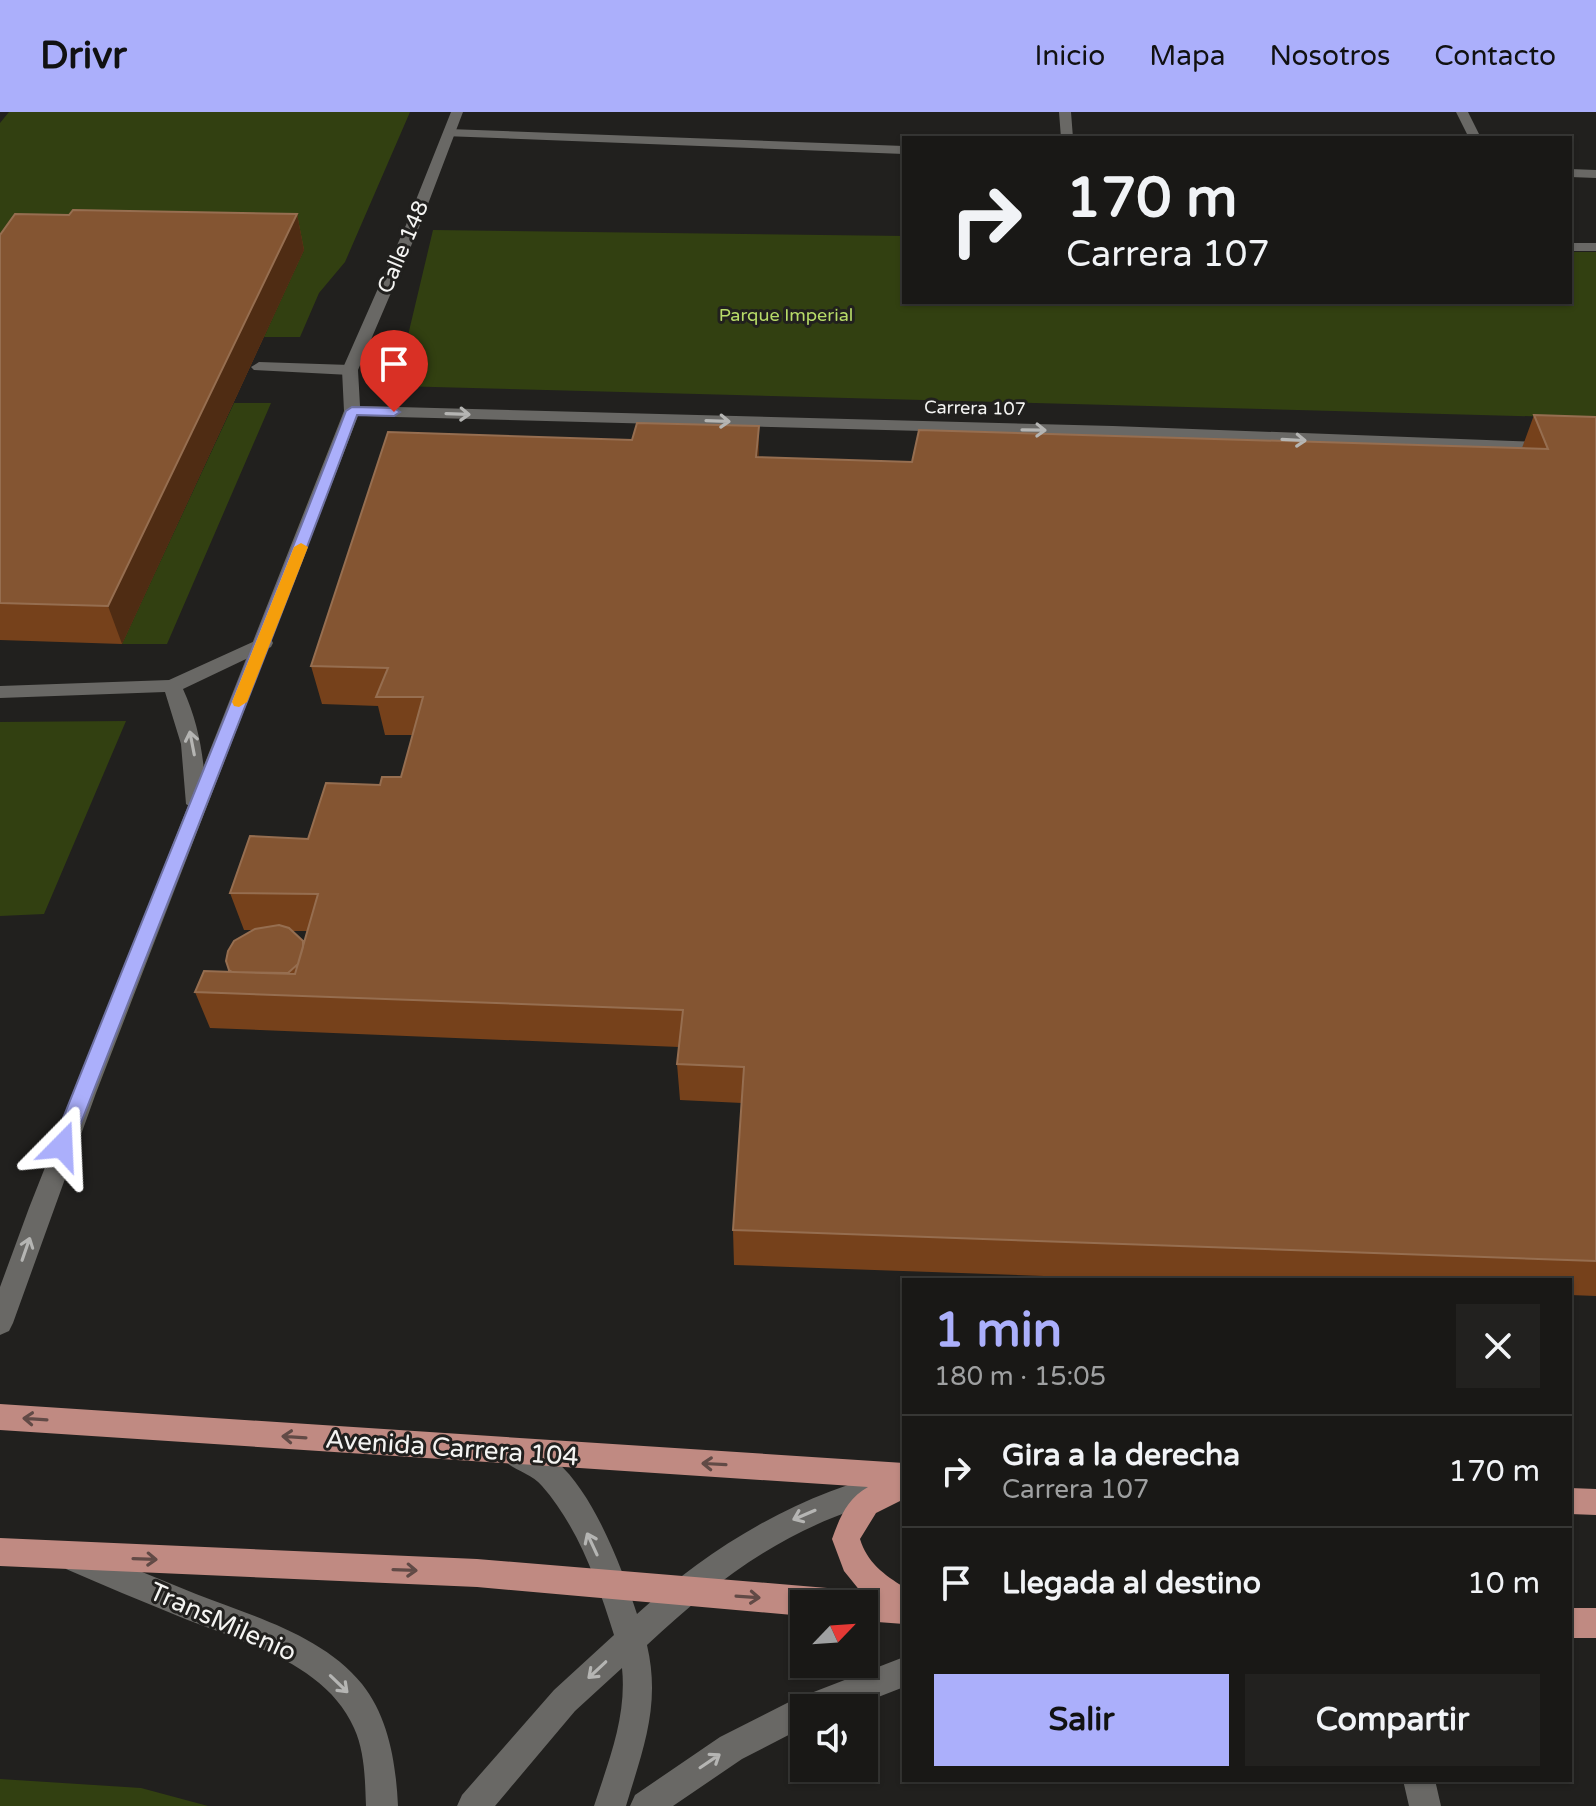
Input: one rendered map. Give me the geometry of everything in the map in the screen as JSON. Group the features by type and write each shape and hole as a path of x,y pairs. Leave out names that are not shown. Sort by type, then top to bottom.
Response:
{"main road":[{"name":"Avenida Carrera 104","path":"0,1417 512,1453 902,1476"},
{"path":"902,1485 871,1498 857,1510 846,1539 859,1572 881,1592 902,1601"},
{"path":"1572,1501 1596,1502"},
{"path":"0,1552 477,1573 790,1600"},
{"path":"878,1607 902,1609"},
{"path":"1572,1623 1596,1623"}],"street":[{"name":"Calle 148","path":"0,1323 62,1146 196,804 264,643 352,411 350,370 457,112"},
{"path":"1065,112 1067,136"},
{"path":"1462,112 1474,136"},
{"path":"449,133 902,150"},
{"path":"1572,173 1596,174"},
{"path":"1572,247 1596,247"},
{"path":"259,367 350,370"},
{"name":"Carrera 107","path":"352,411 994,436 1596,449"},
{"path":"0,692 172,686 264,643"},
{"path":"172,686 185,713 195,750 196,804"},
{"path":"512,1453 538,1464 560,1486 611,1585 631,1639 639,1686 635,1715 610,1806"},
{"path":"473,1806 557,1708 683,1592 738,1549 784,1523 853,1494 902,1484"},
{"name":"TransMilenio","path":"67,1556 289,1647 327,1673 345,1689 364,1716 381,1764 382,1806"},
{"path":"847,1694 902,1673"},
{"path":"646,1806 731,1748 790,1718"},
{"path":"1419,1782 1425,1806"}],"green space":[{"path":"9,112 410,112 345,262 319,293 300,337 264,337 304,250 0,248 0,123"},
{"name":"Parque Imperial","path":"433,230 902,236 902,304 1572,304 1572,252 1596,252 1596,418 396,386"},
{"path":"234,403 271,403 167,644 122,644"},
{"path":"126,721 44,914 0,916 0,722"},
{"path":"0,1779 141,1788 208,1806 0,1806"}],"building":[{"path":"73,210 297,214 108,606 0,603 0,235 15,214 69,215"},
{"path":"1534,415 1596,417 1596,1261 733,1230 744,1067 677,1064 683,1010 195,992 204,971 295,974 318,894 230,893 250,836 308,839 326,783 380,785 382,777 401,777 423,697 376,697 388,668 311,666 388,432 632,440 637,423 759,426 756,457 912,462 919,430 1548,449"},
{"path":"279,925 289,928 303,941 298,964 288,973 229,970 226,961 234,941 255,929"}],"slow traffic":[{"path":"239,702 301,547"}],"route":[{"path":"62,1146 196,804 264,643 352,411 394,412"}]}
